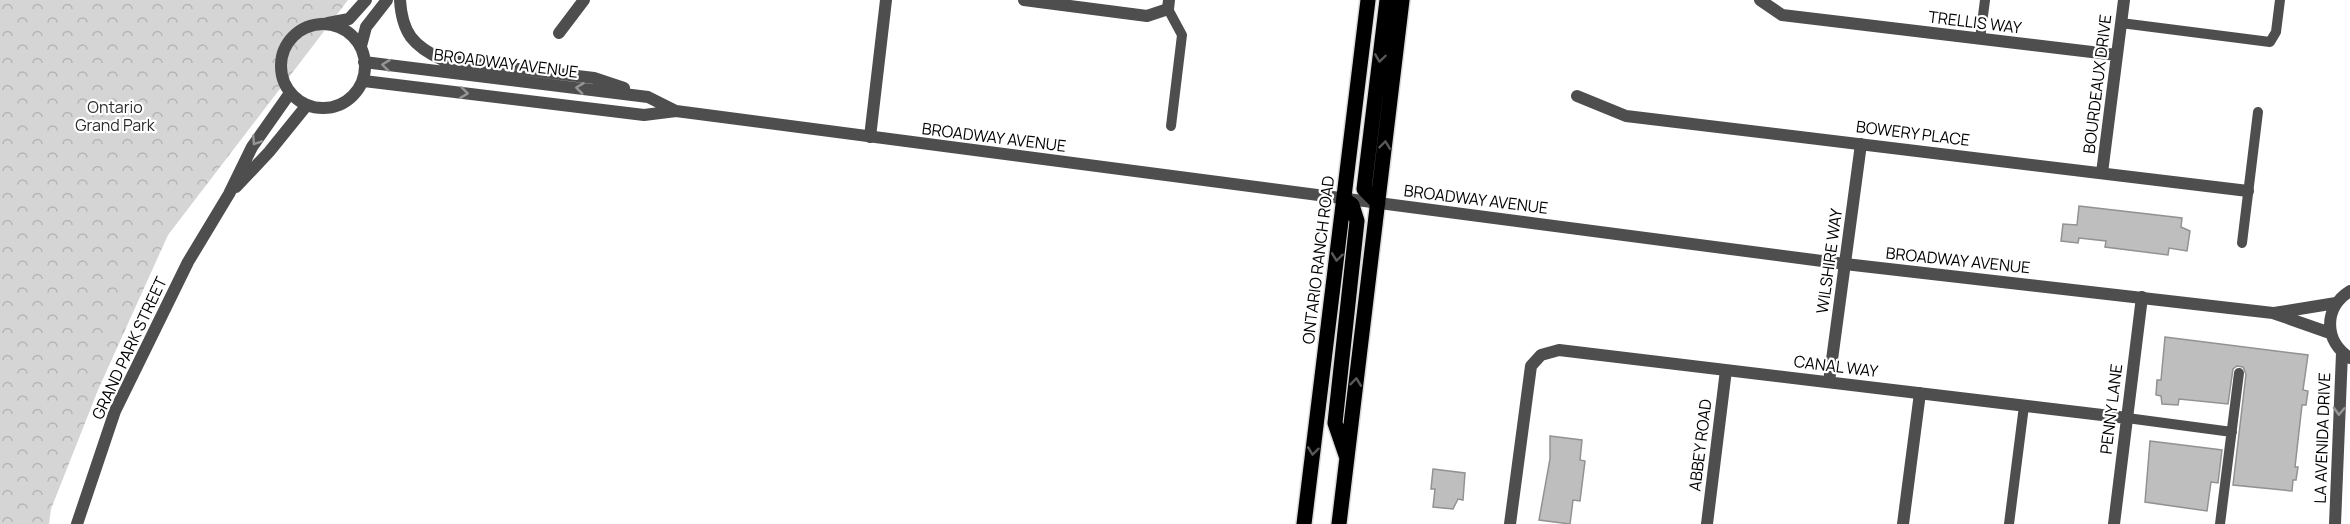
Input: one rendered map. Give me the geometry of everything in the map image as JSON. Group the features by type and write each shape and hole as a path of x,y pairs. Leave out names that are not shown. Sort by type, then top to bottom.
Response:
{"main road":[{"name":"ONTARIO RANCH ROAD","path":"1304,524 1368,0"},
{"path":"1378,203 1364,189 1387,0"},
{"path":"1340,524 1402,0"},
{"path":"1344,199 1352,205 1357,221 1335,423 1347,458"}],"street":[{"path":"366,0 349,20 304,27 286,45 280,69 290,93 307,105 319,108 344,103 364,81 361,46 366,27 387,0"},
{"path":"400,0 401,19 411,39 424,52 443,60 594,78 648,97"},
{"path":"559,33 584,0"},
{"path":"870,137 886,0"},
{"path":"1024,0 1102,5 1147,16 1168,4"},
{"name":"TRELLIS WAY","path":"1758,0 1782,15 2117,55"},
{"name":"BOURDEAUX DRIVE","path":"2102,173 2124,0"},
{"path":"328,23 347,31 361,46"},
{"name":"BROADWAY AVENUE","path":"364,62 648,97 676,111"},
{"name":"BROADWAY AVENUE","path":"364,81 644,115 676,111 1845,264 2273,313 2330,333"},
{"name":"GRAND PARK STREET","path":"77,524 115,411 188,262 229,194 252,147 290,93"},
{"name":"BOWERY PLACE","path":"1578,96 1626,116 2248,190"},
{"name":"GRAND PARK STREET","path":"229,194 269,152 307,105"},
{"name":"WILSHIRE WAY","path":"1829,382 1861,144"},
{"path":"2346,355 2330,333 2329,322 2336,303 2350,289"},
{"name":"PENNY LANE","path":"2114,524 2142,297"},
{"name":"BROADWAY AVENUE","path":"2273,313 2336,303"},
{"name":"CANAL WAY","path":"1510,524 1531,366 1541,355 1559,350 2127,418"},
{"name":"LA AVENIDA DRIVE","path":"2335,524 2346,355"},
{"name":"ABBEY ROAD","path":"1707,524 1726,369"},
{"path":"1903,524 1920,393"}],"lane":[{"path":"1980,39 1985,0"},
{"path":"2121,23 2270,42 2276,32 2280,0"},
{"path":"1168,4 1182,35 1171,126"},
{"path":"2242,243 2258,112"},
{"path":"2220,524 2239,374"},
{"path":"2009,524 2024,406"},
{"path":"2127,418 2232,432"}],"green space":[{"name":"Ontario Grand Park","path":"0,0 348,0 168,235 98,390 51,509 49,524 0,524"}],"building":[{"path":"2079,206 2182,218 2181,227 2190,231 2187,251 2169,248 2168,255 2105,247 2106,241 2079,238 2078,243 2061,241 2063,224 2077,225"},
{"path":"2165,337 2308,355 2303,390 2308,391 2306,405 2302,405 2295,467 2298,467 2292,491 2233,485 2246,374 2243,367 2237,366 2233,369 2228,404 2179,399 2178,405 2162,404 2161,396 2156,395 2157,380 2161,380"},
{"path":"1550,436 1582,440 1580,460 1585,461 1580,501 1573,500 1570,524 1539,520 1550,459"},
{"path":"2150,441 2222,450 2218,483 2211,482 2207,511 2145,502"},
{"path":"1433,469 1465,473 1463,500 1458,499 1453,509 1433,507 1435,489 1431,489"}]}
